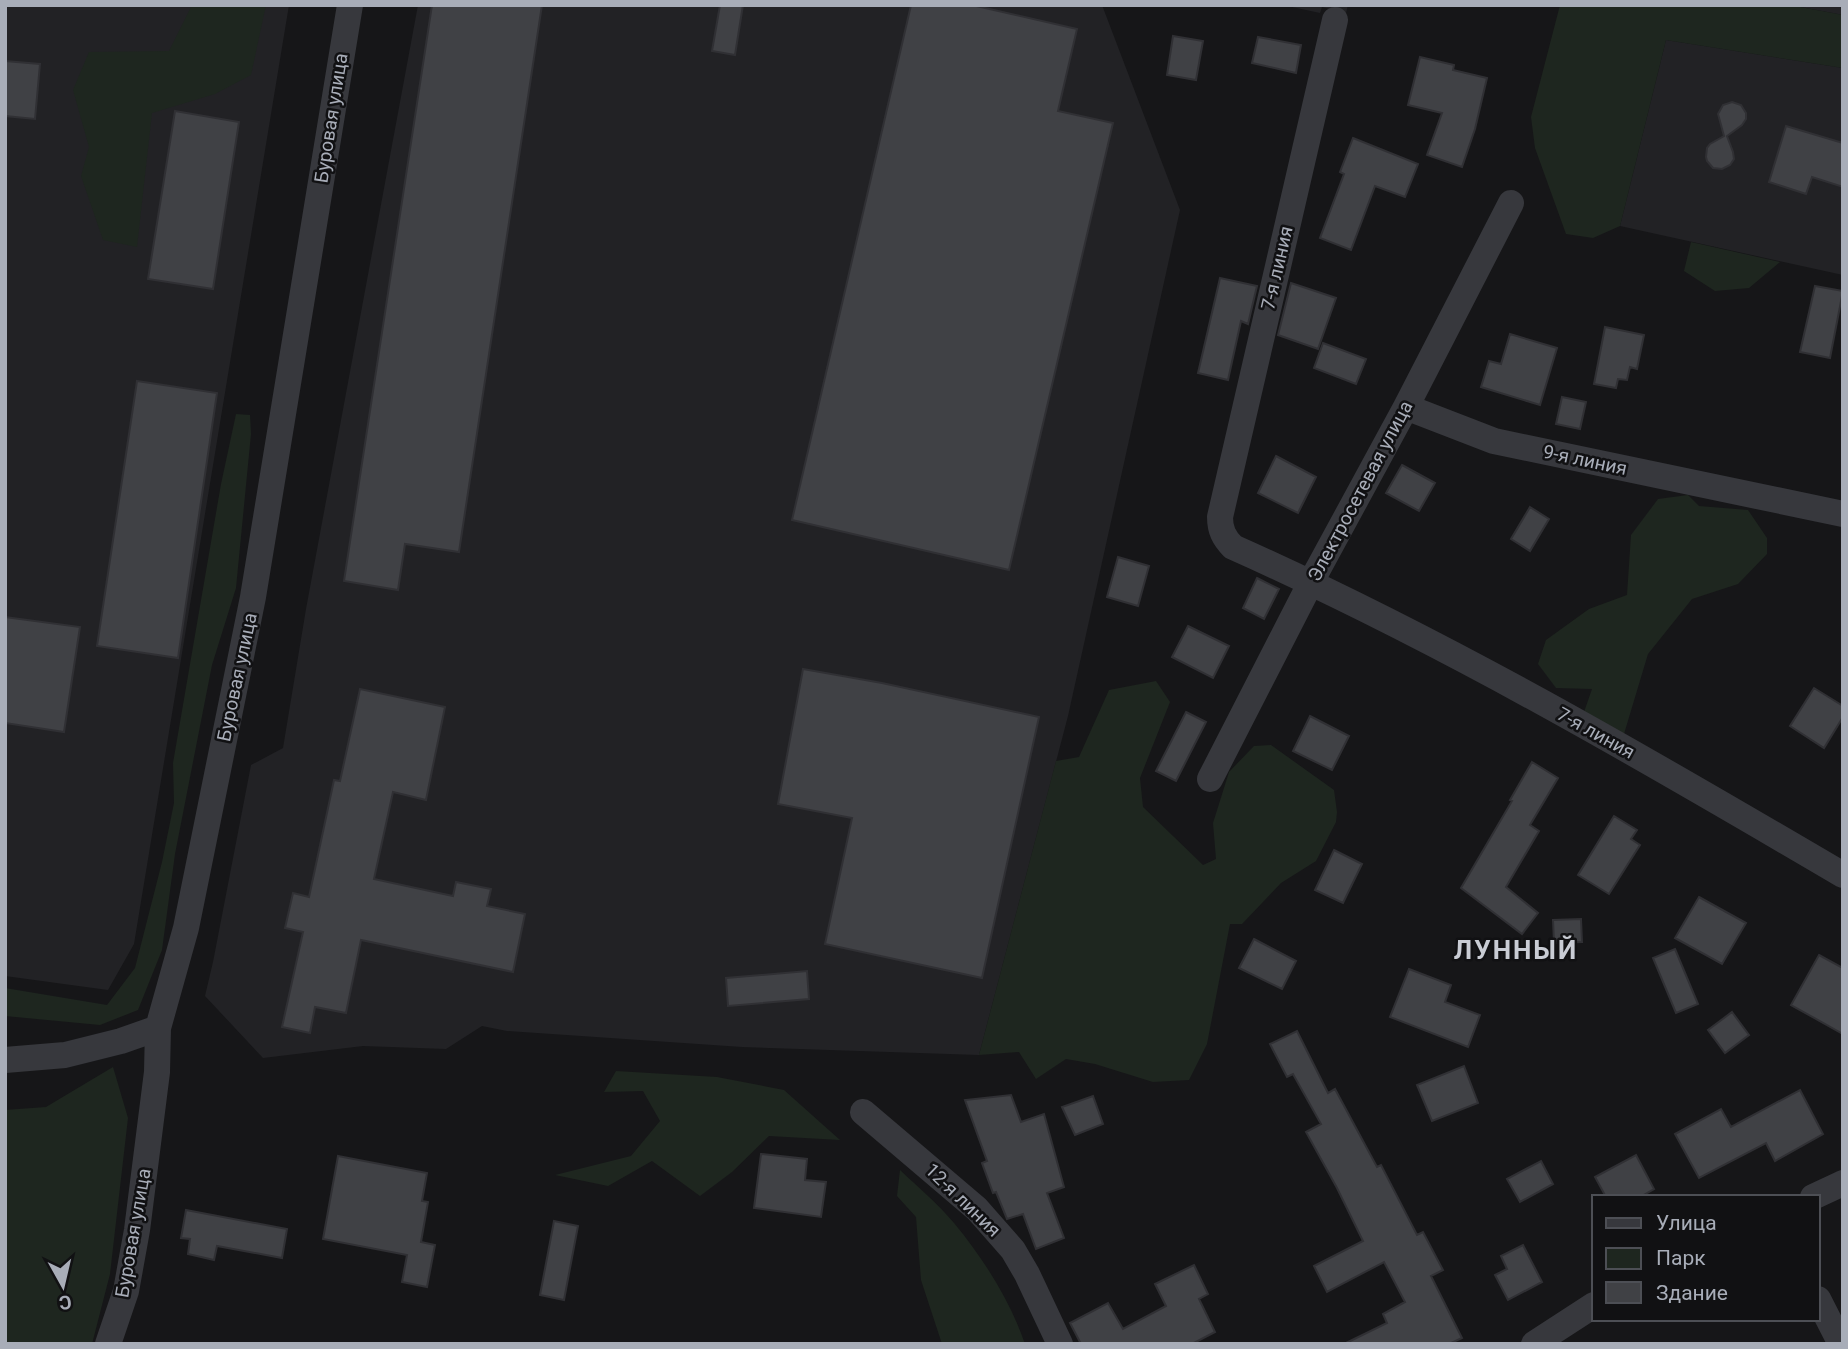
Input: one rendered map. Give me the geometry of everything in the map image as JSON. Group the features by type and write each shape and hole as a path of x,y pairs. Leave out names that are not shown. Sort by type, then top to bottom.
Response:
{"street":[{"name":"Буровая улица","path":"108,1344 126,1290 136,1230 157,1072 158,1028 186,928 253,597 350,5"},
{"name":"7-я линия","path":"1335,20 1220,517 1224,539 1233,547 1311,582 1516,688 1843,875"},
{"name":"Электросетевая улица","path":"1210,779 1511,203"},
{"name":"9-я линия","path":"1406,407 1494,441 1843,514"},
{"path":"5,1060 65,1055 121,1041 158,1028"},
{"name":"12-я линия","path":"863,1112 977,1209 1013,1250 1059,1344"},
{"path":"1816,1195 1843,1183"},
{"path":"1820,1303 1841,1344"},
{"path":"1534,1344 1592,1306"}],"shaded area":[{"path":"5,5 289,5 134,944 108,990 5,976"},
{"path":"418,5 1102,5 1180,210 1068,716 979,1055 742,1047 507,1031 482,1026 446,1049 363,1046 263,1058 205,996 251,765 283,748 306,609"},
{"path":"1283,5 1348,5 1346,13 1322,7 1320,13"},
{"path":"1790,5 1843,5 1843,15"},
{"path":"1666,40 1843,68 1843,275 1620,226"}],"green space":[{"path":"192,5 266,5 251,75 215,94 152,113 137,247 103,240 81,176 89,147 73,90 89,52 169,51"},
{"path":"1560,5 1790,5 1843,15 1843,68 1666,40 1620,226 1593,238 1566,234 1535,148 1531,117"},
{"path":"1691,242 1780,262 1749,288 1715,291 1684,271"},
{"path":"236,414 250,415 251,434 236,588 212,665 175,854 162,950 138,1010 100,1025 5,1016 5,988 107,1005 135,968 174,803 173,763 221,484"},
{"path":"1688,495 1699,506 1748,510 1767,538 1767,554 1738,584 1692,599 1648,654 1624,734 1584,712 1592,689 1556,688 1538,664 1546,640 1589,609 1627,595 1631,535 1658,499"},
{"path":"1156,681 1170,702 1140,778 1143,807 1203,865 1216,859 1213,823 1229,772 1254,746 1271,745 1334,790 1336,822 1316,861 1281,883 1242,924 1230,924 1207,1044 1189,1080 1153,1082 1095,1064 1066,1059 1036,1079 1019,1052 979,1055 1056,761 1079,757 1109,690"},
{"path":"113,1067 128,1118 110,1274 92,1344 5,1344 5,1110 46,1107"},
{"path":"616,1071 717,1077 784,1090 840,1140 769,1136 732,1172 700,1196 652,1161 608,1186 555,1175 631,1156 660,1121 643,1091 604,1092"},
{"path":"900,1170 965,1236 1004,1296 1025,1344 942,1344 921,1280 916,1217 897,1196"}],"building":[{"path":"432,5 542,5 459,552 405,544 398,590 344,581"},
{"path":"720,5 743,5 735,55 712,51"},
{"path":"911,5 972,5 1077,29 1058,111 1113,123 1009,570 792,520"},
{"path":"1173,36 1203,41 1196,80 1167,75"},
{"path":"1258,37 1301,45 1296,73 1252,63"},
{"path":"1420,57 1454,65 1453,70 1487,78 1475,129 1462,167 1427,155 1442,113 1408,105"},
{"path":"5,61 40,64 35,119 5,116"},
{"path":"1732,102 1741,105 1746,119 1727,136 1734,159 1730,165 1722,169 1713,168 1707,161 1707,148 1724,136 1718,114 1723,105"},
{"path":"175,111 239,122 213,289 148,279"},
{"path":"1786,126 1843,143 1843,187 1812,177 1806,194 1769,182"},
{"path":"1353,138 1418,164 1405,197 1375,186 1351,250 1320,238 1344,174 1340,172"},
{"path":"1220,278 1257,286 1248,324 1241,321 1228,380 1198,373"},
{"path":"1291,283 1336,298 1318,349 1278,335"},
{"path":"1815,286 1843,291 1830,358 1800,352"},
{"path":"1605,327 1644,335 1637,369 1630,367 1627,380 1618,379 1616,388 1594,384"},
{"path":"1510,334 1557,348 1540,405 1481,387 1489,361 1501,364"},
{"path":"1323,343 1366,359 1356,384 1314,368"},
{"path":"137,381 217,393 178,658 97,646"},
{"path":"1562,397 1586,402 1580,429 1556,424"},
{"path":"1276,456 1316,477 1298,513 1258,493"},
{"path":"1402,465 1435,483 1419,511 1386,493"},
{"path":"1530,507 1549,519 1530,551 1511,539"},
{"path":"1118,557 1149,566 1138,606 1107,597"},
{"path":"1257,578 1279,589 1264,619 1243,608"},
{"path":"5,617 80,627 64,732 5,723"},
{"path":"1188,626 1229,646 1213,678 1172,657"},
{"path":"803,669 1039,717 982,978 825,944 852,818 778,804"},
{"path":"1814,688 1843,706 1843,717 1824,748 1790,726"},
{"path":"360,689 445,707 426,800 393,792 374,879 453,896 456,882 491,889 487,906 525,914 513,972 361,940 346,1013 315,1007 310,1033 282,1027 303,932 285,928 293,893 309,897 334,780 340,781"},
{"path":"1186,712 1206,722 1176,781 1156,771"},
{"path":"1310,716 1349,736 1332,770 1293,751"},
{"path":"1532,762 1558,778 1530,825 1539,831 1506,887 1538,913 1522,934 1461,888"},
{"path":"1614,816 1637,830 1631,839 1640,845 1609,894 1578,875"},
{"path":"1334,850 1362,864 1343,903 1315,890"},
{"path":"1699,897 1746,923 1722,964 1675,938"},
{"path":"1581,919 1582,942 1554,943 1553,920"},
{"path":"1254,939 1296,961 1282,989 1239,968"},
{"path":"1675,949 1698,1004 1676,1013 1653,958"},
{"path":"1819,955 1843,968 1843,1034 1791,1005"},
{"path":"1409,969 1451,985 1445,1002 1480,1015 1468,1047 1390,1017"},
{"path":"807,971 809,999 728,1006 726,978"},
{"path":"1732,1012 1749,1035 1725,1053 1708,1030"},
{"path":"1297,1031 1328,1093 1335,1089 1377,1167 1381,1165 1417,1235 1423,1232 1443,1270 1431,1276 1462,1338 1449,1344 1344,1344 1387,1323 1383,1314 1405,1302 1384,1262 1327,1292 1314,1266 1363,1241 1306,1132 1321,1124 1293,1074 1287,1077 1270,1044"},
{"path":"1464,1066 1478,1103 1432,1121 1417,1085"},
{"path":"1800,1090 1823,1134 1775,1161 1766,1143 1699,1178 1675,1134 1721,1109 1731,1127"},
{"path":"1011,1095 1021,1122 1044,1114 1064,1187 1047,1193 1064,1238 1036,1249 1023,1214 1007,1219 996,1192 993,1193 982,1163 987,1161 965,1100"},
{"path":"1093,1096 1103,1124 1075,1135 1062,1107"},
{"path":"761,1154 807,1159 805,1180 826,1182 821,1217 754,1208"},
{"path":"1636,1155 1654,1189 1644,1195 1605,1195 1595,1177"},
{"path":"338,1156 427,1173 422,1201 428,1202 421,1242 435,1245 427,1287 402,1282 407,1255 323,1239"},
{"path":"1541,1161 1553,1184 1520,1202 1507,1179"},
{"path":"186,1210 287,1229 282,1258 217,1246 214,1260 188,1254 190,1239 181,1238"},
{"path":"554,1221 578,1226 564,1300 540,1295"},
{"path":"1523,1245 1542,1282 1508,1300 1495,1275 1507,1269 1501,1256"},
{"path":"1194,1265 1208,1294 1199,1299 1215,1332 1192,1344 1081,1344 1070,1323 1108,1303 1123,1329 1166,1306 1155,1284"}],"district":[{"name":"ЛУННЫЙ","path":"1516,950"}]}
